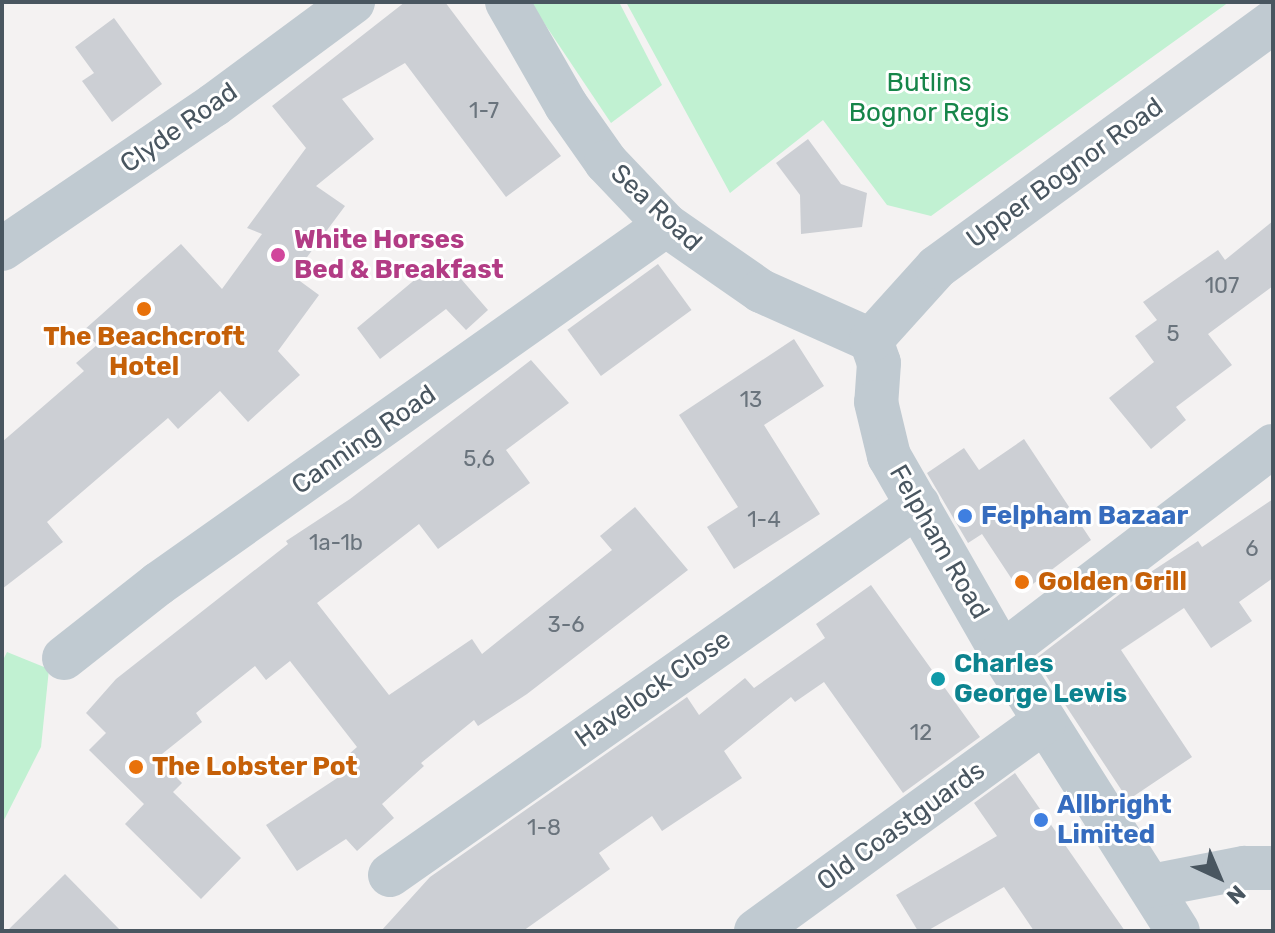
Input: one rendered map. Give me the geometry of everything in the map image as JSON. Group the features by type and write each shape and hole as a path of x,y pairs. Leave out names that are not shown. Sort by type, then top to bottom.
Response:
{"street":[{"name":"Clyde Road","path":"2,249 214,105 353,2"},
{"name":"Sea Road","path":"507,2 566,105 606,162 666,225 761,291 871,340"},
{"name":"Upper Bognor Road","path":"871,340 937,267 1273,22"},
{"name":"Canning Road","path":"64,658 158,584 666,225"},
{"name":"Felpham Road","path":"871,340 879,363 876,402 889,456 1002,653 1178,931"},
{"path":"1002,653 1273,446"},
{"name":"Havelock Close","path":"390,875 918,505"},
{"name":"Old Coastguards","path":"756,931 1045,721"},
{"path":"1151,886 1244,868 1273,868"}],"green space":[{"path":"530,2 619,2 662,85 611,123"},
{"name":"Butlins Bognor Regis","path":"626,2 1229,2 931,216 887,205 823,120 730,193"},
{"path":"7,652 49,669 41,747 2,824 2,662"}],"building":[{"path":"405,2 445,2 561,156 506,197 405,63 342,99 374,139 316,186 345,206 293,276 319,295 278,351 300,375 248,422 220,391 178,429 168,418 47,522 63,542 2,589 2,442 84,371 76,363 97,345 84,330 181,244 222,289 262,234 247,228 306,148 272,106"},
{"path":"114,18 162,84 112,122 82,81 94,73 75,47"},
{"path":"808,139 841,184 867,193 862,227 801,234 800,195 776,163"},
{"path":"1273,221 1273,286 1208,334 1232,365 1176,407 1186,420 1151,449 1109,398 1154,362 1135,336 1157,320 1143,302 1218,250 1225,260"},
{"path":"442,257 488,310 466,330 446,309 380,359 357,328"},
{"path":"658,264 692,310 601,376 567,330"},
{"path":"794,339 824,386 764,425 820,514 734,569 707,527 738,507 679,415"},
{"path":"531,360 569,403 506,450 530,483 438,549 419,524 317,603 389,695 472,639 482,654 612,550 600,536 635,507 688,570 527,694 478,726 474,720 421,763 424,766 382,804 394,818 357,851 346,839 297,871 266,825 357,765 348,755 357,747 290,661 266,680 255,666 196,713 202,722 157,758 182,783 173,792 241,858 201,899 125,824 144,804 89,750 106,733 86,713 116,679 288,544 286,541 350,499"},
{"path":"1024,439 1091,540 1021,593 982,534 968,543 927,473 964,448 979,470"},
{"path":"1273,499 1273,578 1239,602 1252,621 1211,648 1184,608 1121,650 1192,757 1128,800 1035,659 1137,581 1198,541 1202,547"},
{"path":"871,585 980,737 903,793 824,682 795,702 791,697 724,751 742,778 662,831 652,816 599,853 610,869 523,931 381,931 430,877 687,697 699,715 745,678 754,688 825,638 816,624"},
{"path":"1015,773 1125,931 1034,931 1004,887 927,931 918,931 896,895 997,836 974,803"},
{"path":"65,874 121,931 7,931"}],"place":[{"name":"White Horses Bed & Breakfast","path":"278,255"},
{"name":"The Beachcroft Hotel","path":"144,309"},
{"name":"Felpham Bazaar","path":"965,516"},
{"name":"Golden Grill","path":"1022,582"},
{"name":"Charles George Lewis","path":"938,679"},
{"name":"The Lobster Pot","path":"136,767"},
{"name":"Allbright Limited","path":"1041,820"}]}
